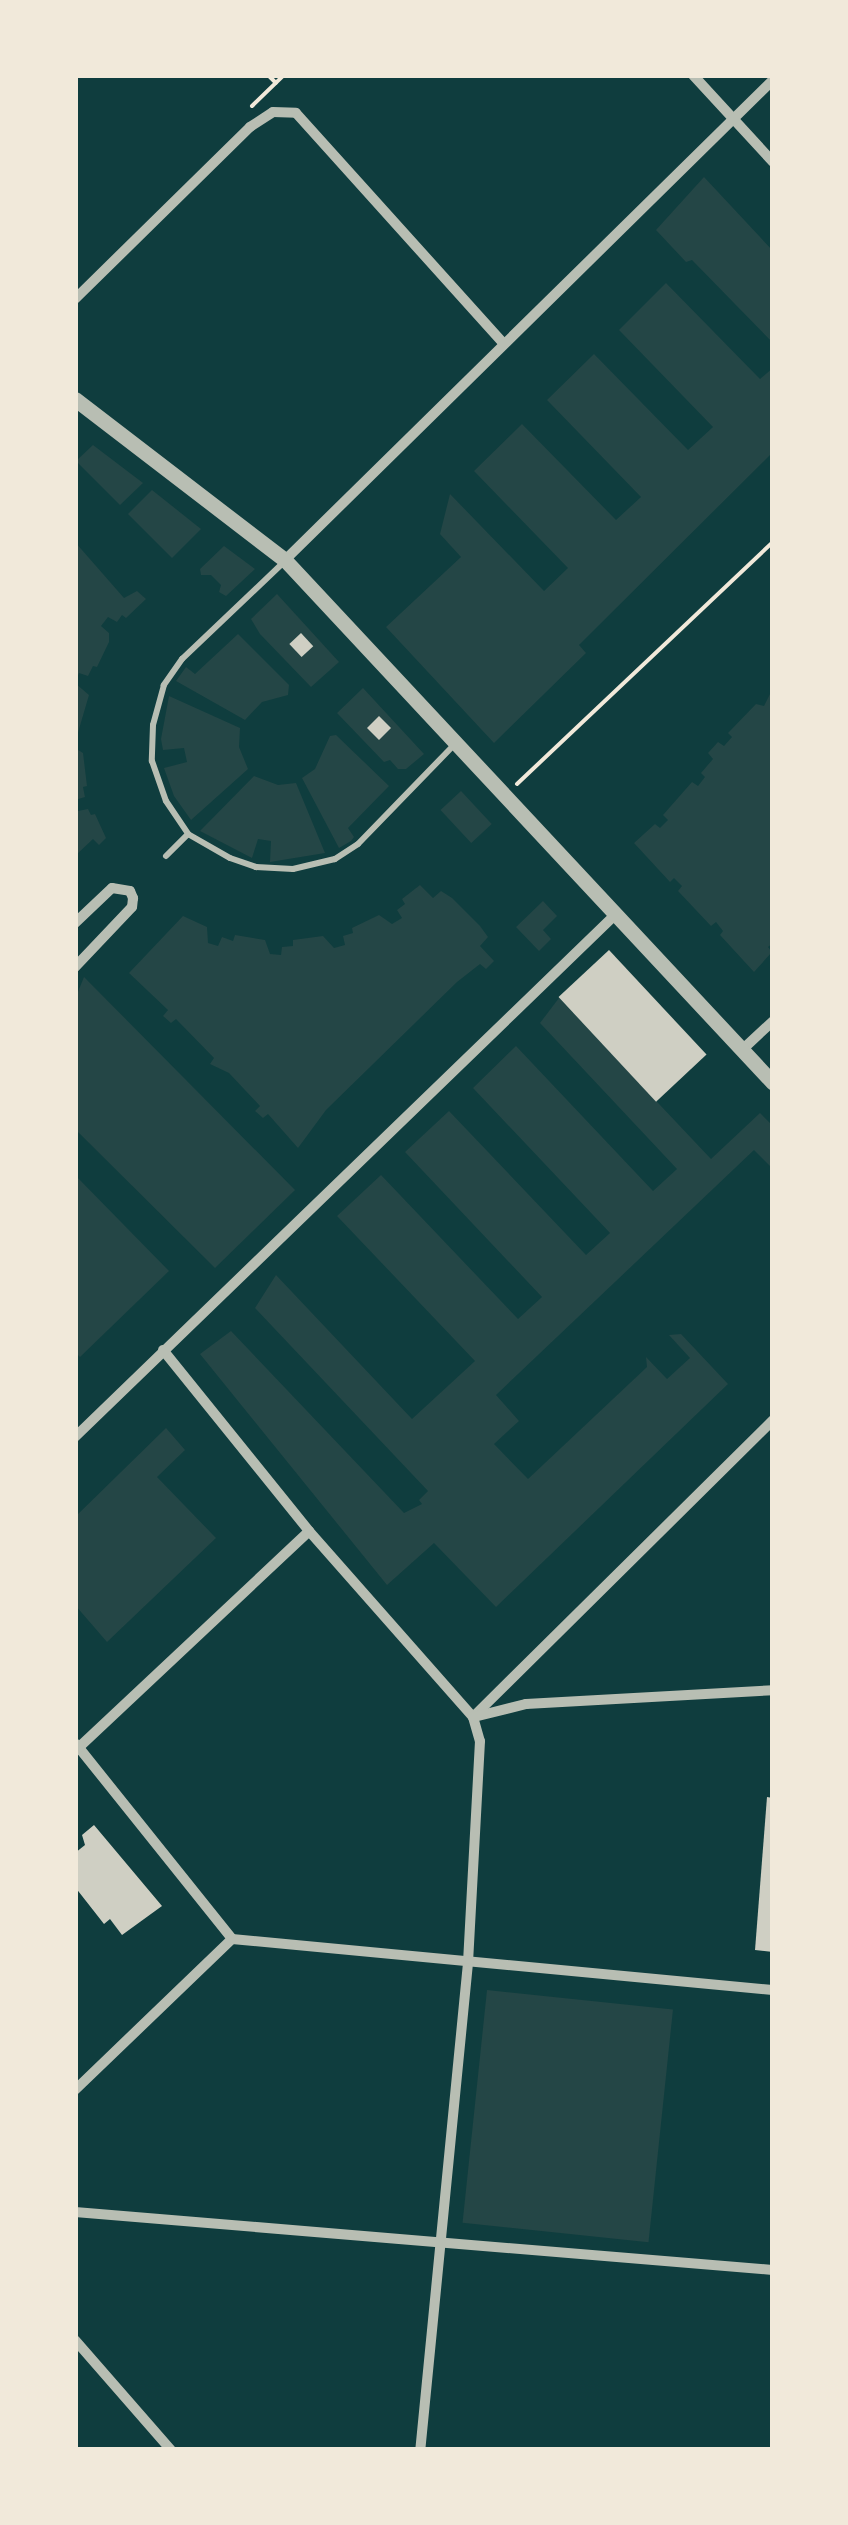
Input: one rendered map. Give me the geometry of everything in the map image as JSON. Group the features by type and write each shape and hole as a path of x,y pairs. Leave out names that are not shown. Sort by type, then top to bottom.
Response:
{"street":[{"path":"693,75 773,162"},
{"path":"286,560 502,342 773,80"},
{"path":"75,299 250,127 273,112 296,113 502,342"},
{"path":"75,399 286,560 773,1084"},
{"path":"75,923 112,888 134,886 132,907 75,966"},
{"path":"75,1437 617,913"},
{"path":"743,1049 773,1021"},
{"path":"163,1350 309,1531 473,1717 479,1756 468,1964 420,2450"},
{"path":"473,1717 773,1420"},
{"path":"309,1531 76,1747 232,1938 468,1964 773,1990"},
{"path":"473,1717 526,1704 773,1690"},
{"path":"75,2090 232,1938"},
{"path":"75,2212 773,2270"},
{"path":"75,2340 170,2450"}],"lane":[{"path":"286,560 182,658 164,685 154,725 152,761 166,801 188,834 230,858 256,867 293,869 335,859 358,844 458,742"},
{"path":"166,856 188,834"}],"path":[{"path":"268,75 276,84"},
{"path":"250,127 244,113 284,75"},
{"path":"506,794 773,542"}],"shaded area":[{"path":"704,177 773,251 773,343 692,260 686,262 656,230"},
{"path":"666,283 760,379 773,368 773,452 579,645 586,653 494,743 386,627 461,557 440,534 450,494 544,591 568,568 474,471 522,424 616,520 641,497 547,400 594,354 688,450 713,427 619,330"},
{"path":"93,445 143,483 120,505 76,461"},
{"path":"152,490 201,529 172,558 128,514"},
{"path":"75,542 124,598 137,591 146,599 126,618 122,615 117,622 108,617 101,626 109,633 109,642 97,667 93,666 88,676 79,673 75,683"},
{"path":"224,546 255,569 226,596 219,592 221,585 211,575 201,575 200,569"},
{"path":"277,594 339,662 311,687 260,634 251,619"},
{"path":"238,634 289,685 288,695 262,702 245,720 176,681 186,667 195,674"},
{"path":"75,683 89,695 77,736 75,736"},
{"path":"363,688 424,754 406,769 398,769 390,760 384,762 337,713"},
{"path":"773,688 773,943 768,947 772,952 754,972 720,935 723,931 716,922 711,926 678,891 682,886 674,878 670,882 634,843 655,824 660,828 668,820 663,815 692,782 698,786 705,777 701,773 713,759 708,753 718,742 724,746 732,737 728,733 756,704 764,706"},
{"path":"169,696 240,728 239,747 248,769 191,820 174,796 164,768 187,762 184,748 163,750 161,739"},
{"path":"336,735 389,786 348,828 354,837 339,848 302,778 315,769 330,736"},
{"path":"75,748 83,753 87,786 83,787 85,797 75,800"},
{"path":"254,776 278,785 296,783 325,853 270,862 271,841 258,839 252,858 200,831"},
{"path":"461,791 492,824 471,843 441,810"},
{"path":"75,800 78,811 88,809 91,815 95,814 106,838 99,845 93,839 75,856"},
{"path":"420,885 433,898 441,891 452,898 480,926 488,937 480,946 494,961 486,969 480,964 457,982 326,1110 298,1148 268,1114 263,1118 255,1111 260,1106 229,1073 210,1064 214,1058 176,1019 171,1023 163,1016 168,1010 129,973 183,916 207,927 208,943 218,946 222,937 233,941 235,935 265,940 270,954 281,955 282,947 293,946 293,940 323,936 334,948 345,945 343,936 353,933 352,928 379,915 392,924 402,918 397,910 405,904 402,899"},
{"path":"543,901 557,916 543,930 551,939 539,951 516,927"},
{"path":"84,977 295,1190 215,1268 75,1129 75,999"},
{"path":"559,998 711,1159 760,1113 773,1126 773,1169 754,1150 496,1395 519,1421 494,1444 528,1479 647,1367 646,1357 667,1379 690,1358 669,1335 681,1334 728,1384 496,1607 434,1543 387,1585 200,1354 231,1331 404,1513 422,1504 419,1500 428,1491 255,1308 276,1275 412,1419 475,1361 337,1216 381,1175 518,1319 542,1297 405,1152 449,1111 586,1255 610,1233 473,1088 516,1046 653,1191 677,1169 540,1023"},
{"path":"75,1175 169,1271 80,1357 75,1352"},
{"path":"166,1428 185,1450 157,1477 216,1538 107,1642 75,1605 75,1517"},
{"path":"487,1990 673,2010 649,2242 463,2223"}],"building":[{"path":"301,633 313,646 302,657 289,644"},
{"path":"379,716 391,728 379,740 367,728"},
{"path":"609,950 707,1055 656,1102 559,997"},
{"path":"767,1797 773,1798 773,1952 755,1950"},
{"path":"94,1825 162,1906 122,1935 110,1919 104,1924 75,1887 75,1853 85,1845 82,1835"}]}
